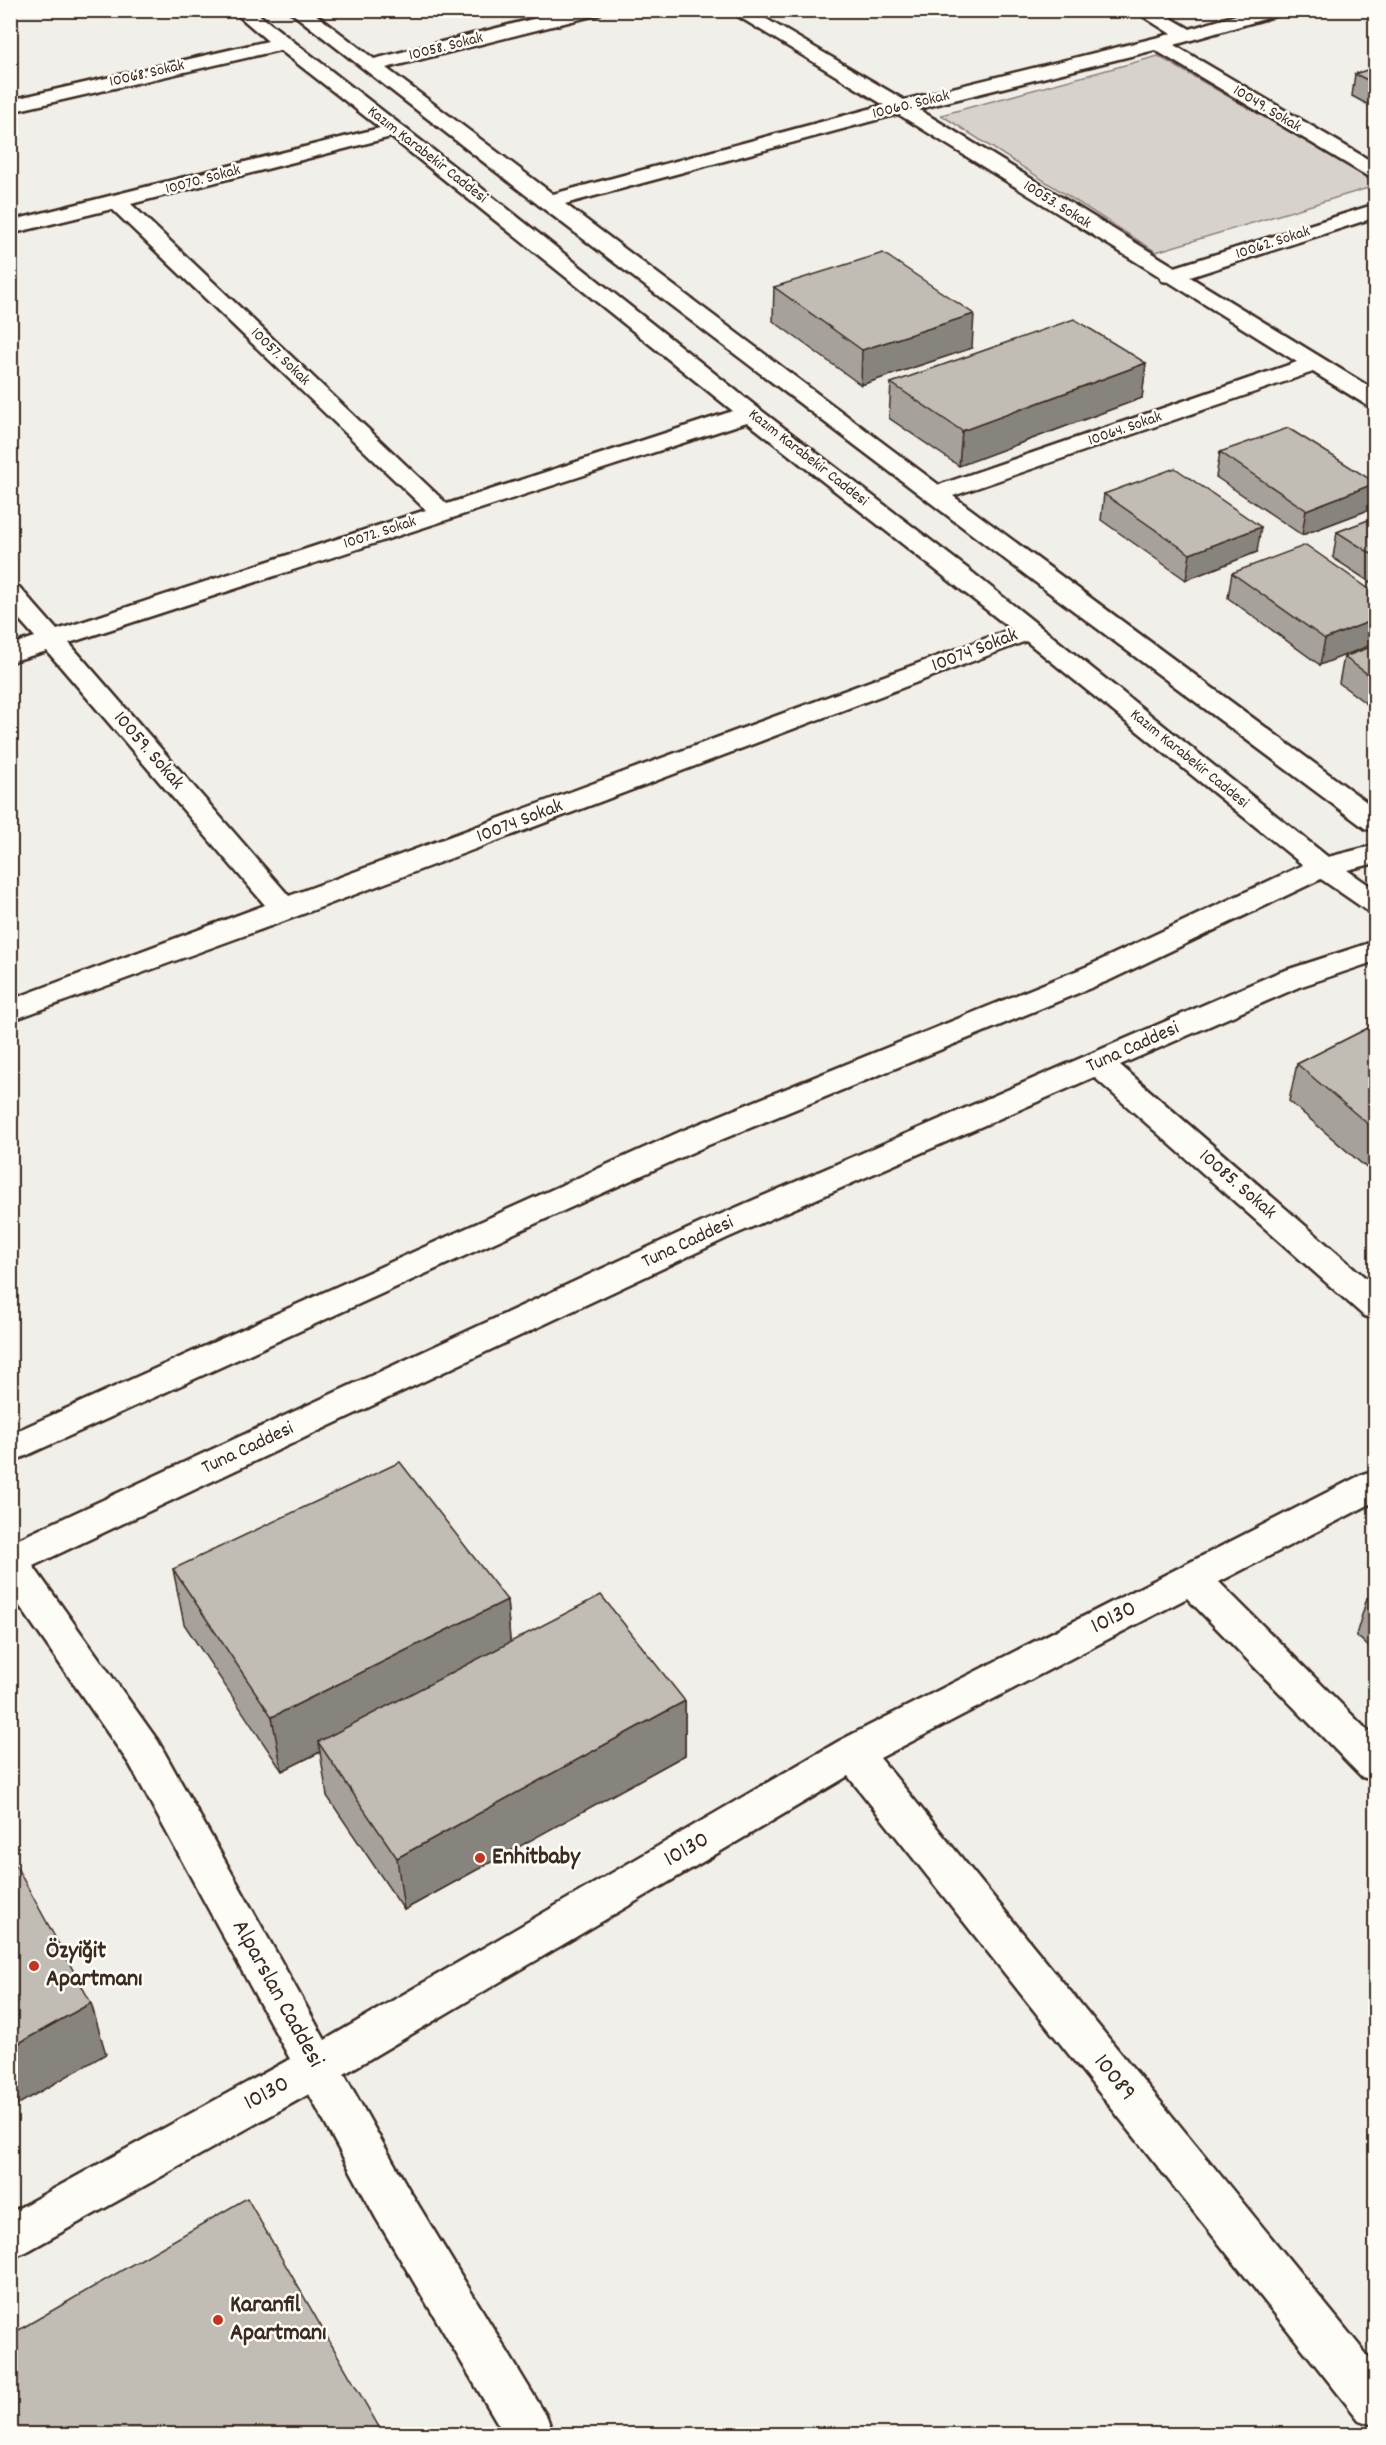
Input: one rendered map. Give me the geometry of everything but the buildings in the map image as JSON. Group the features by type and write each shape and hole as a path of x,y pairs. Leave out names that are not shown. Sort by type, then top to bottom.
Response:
{"street":[{"name":"Kazım Karabekir Caddesi","path":"241,10 1029,631 1323,867 1376,904"},
{"name":"Kazım Karabekir Caddesi","path":"297,10 1044,577 1376,823"},
{"name":"10058. Sokak","path":"370,66 593,10"},
{"name":"10053. Sokak","path":"737,10 901,107 1170,276 1376,401"},
{"path":"1142,10 1187,35"},
{"name":"10060. Sokak","path":"547,202 901,107 1158,44 1275,10"},
{"name":"10068. Sokak","path":"10,106 284,43"},
{"name":"10049. Sokak","path":"1158,44 1376,173"},
{"name":"10070. Sokak","path":"10,228 118,203 395,130"},
{"name":"10057. Sokak","path":"118,203 442,512"},
{"name":"10062. Sokak","path":"1170,276 1376,210"},
{"name":"10064. Sokak","path":"936,494 1313,364"},
{"name":"10072. Sokak","path":"10,654 54,642 442,512 750,413"},
{"name":"10059. Sokak","path":"10,592 285,910"},
{"name":"10074 Sokak","path":"10,1011 1029,631"},
{"path":"10,1450 695,1138 1099,974 1323,867 1376,854"},
{"name":"Tuna Caddesi","path":"10,1561 715,1230 1288,980 1376,950"},
{"name":"10085. Sokak","path":"1098,1063 1376,1307"},
{"name":"10130","path":"10,2237 316,2067 854,1753 1376,1484"},
{"name":"Alparslan Caddesi","path":"10,1561 144,1753 392,2203 531,2434"},
{"path":"1191,1578 1376,1765"},
{"name":"10089","path":"854,1753 1376,2403"}],"shaded area":[{"path":"1158,56 1375,181 1375,186 1156,252 941,115"}],"place":[{"name":"Enhitbaby","path":"480,1858"},
{"name":"Özyiğit Apartmanı","path":"34,1966"},
{"name":"Karanfil Apartmanı","path":"218,2320"}]}
